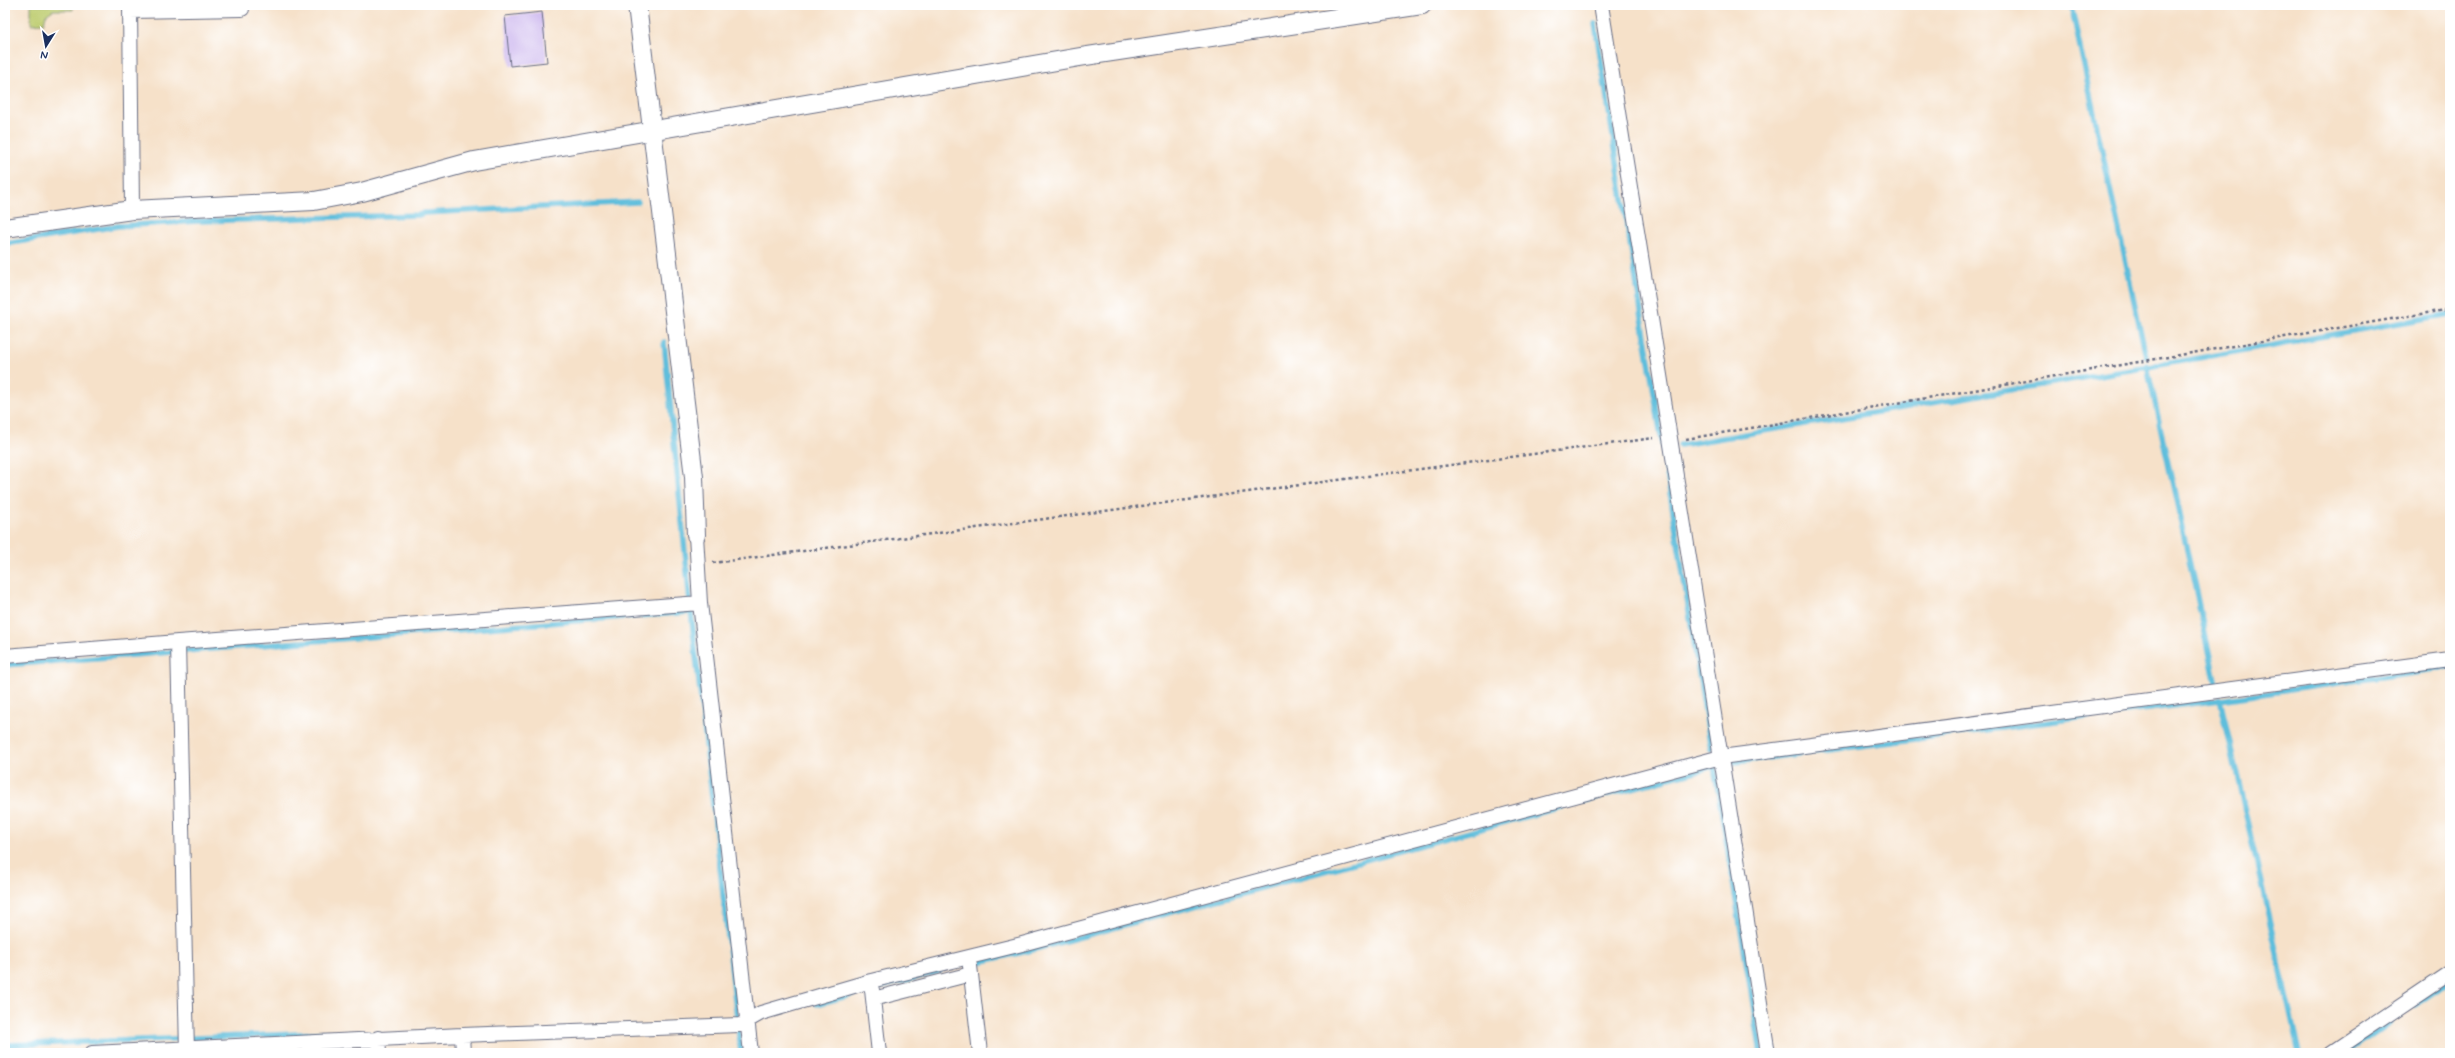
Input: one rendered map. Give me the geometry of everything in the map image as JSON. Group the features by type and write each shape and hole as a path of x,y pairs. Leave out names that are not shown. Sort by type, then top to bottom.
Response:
{"street":[{"path":"637,5 650,130 694,477 697,565 694,604 741,1024 751,1053"},
{"path":"5,228 132,210 314,201 362,192 474,161 1080,58 1422,5"},
{"path":"1601,5 1664,440 1721,757 1768,1053"},
{"path":"132,210 130,8 242,9"},
{"path":"5,656 178,649 694,604"},
{"path":"178,649 187,1045"},
{"path":"92,1053 187,1045 741,1024 761,1013 872,990 970,965 1022,944 1721,757 2450,660"},
{"path":"970,965 980,1053"},
{"path":"2331,1053 2450,973"},
{"path":"872,990 879,1053"},
{"path":"462,1035 463,1053"},
{"path":"378,1038 379,1053"}],"path":[{"path":"697,565 1664,440 2450,309"}],"green space":[{"path":"31,5 73,5 73,10 53,10 46,15 44,23 31,24"}],"building":[{"path":"542,12 547,62 510,66 505,16"}],"waterway":[{"path":"2071,5 2146,357"},
{"path":"1595,24 1711,749"},
{"path":"5,244 118,226 198,221 419,215 424,213 638,202"},
{"path":"1680,445 2148,367 2450,314"},
{"path":"664,342 691,612 741,1053"},
{"path":"2147,366 2216,684"},
{"path":"5,665 691,612"},
{"path":"1728,763 2220,700 2450,667"},
{"path":"2220,699 2299,1053"},
{"path":"974,963 1028,951 1714,766 1761,1053"},
{"path":"817,1004 940,971"},
{"path":"2415,1005 2450,981"},
{"path":"2346,1053 2390,1022"},
{"path":"5,1045 326,1033"}]}
